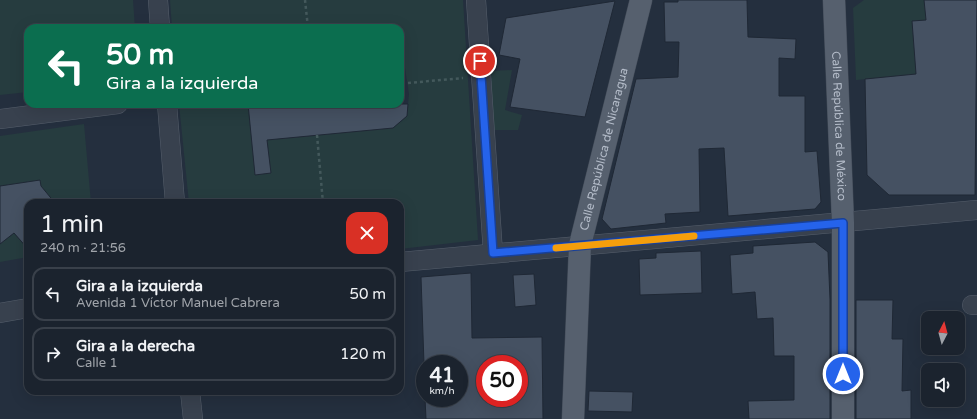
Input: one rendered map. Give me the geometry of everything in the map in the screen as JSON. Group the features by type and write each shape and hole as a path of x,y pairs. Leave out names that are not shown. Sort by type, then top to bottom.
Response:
{"main road":[{"name":"Calle República de Nicaragua","path":"573,419 580,245 641,0"},
{"name":"Calle República de México","path":"834,0 843,223 843,419"}],"street":[{"path":"158,0 160,24"},
{"path":"476,0 493,253"},
{"path":"0,119 87,108"},
{"path":"167,108 175,199"},
{"path":"404,262 977,210"},
{"path":"0,313 24,309"},
{"path":"190,395 193,419"}],"path":[{"path":"305,0 308,24"},
{"path":"408,82 481,77"},
{"path":"318,135 323,199"}],"green space":[{"path":"0,0 133,0 135,24 24,24 24,92 0,95"},
{"path":"170,0 463,0 478,240 404,249 404,199 189,199 179,108 248,108 255,174 271,173 267,140 393,128 407,116 409,94 404,61 404,24 172,24"},
{"path":"864,0 924,0 926,20 912,21 916,74 856,80 853,8"},
{"path":"512,70 505,110 522,115 518,130 493,130 491,71"},
{"path":"84,124 91,199 42,199 40,180 0,186 0,136"},
{"path":"14,233 24,244 24,258 0,262 0,244"}],"building":[{"path":"678,0 747,0 748,37 796,39 795,59 779,58 779,96 805,96 805,152 817,151 821,202 815,209 728,216 724,148 699,149 700,212 665,214 666,223 611,229 602,219 636,79 678,77 679,42 665,42 664,2 678,2"},
{"path":"924,0 977,0 975,195 889,195 867,175 865,79 916,74 912,21 926,20"},
{"path":"615,1 585,117 510,107 520,59 499,55 506,18"},
{"path":"404,104 408,104 407,116 393,128 267,140 271,173 255,175 248,108 404,108"},
{"path":"40,180 41,186 52,199 24,199 24,244 14,233 0,244 0,186"},
{"path":"815,242 828,252 830,299 830,419 749,419 748,401 794,400 794,356 774,356 773,318 757,319 755,292 732,294 730,255 753,253 753,246"},
{"path":"701,251 702,293 640,295 639,259 656,258 656,253"},
{"path":"471,273 472,338 542,337 543,419 426,419 425,407 468,407 468,355 424,355 421,277"},
{"path":"534,274 536,305 515,307 513,275"},
{"path":"856,300 893,300 892,339 903,339 902,391 911,390 911,419 856,419"},
{"path":"589,391 633,392 632,412 588,411"}],"slow traffic":[{"path":"556,248 694,236"}],"route":[{"path":"480,61 493,253 843,223 843,374"}]}
